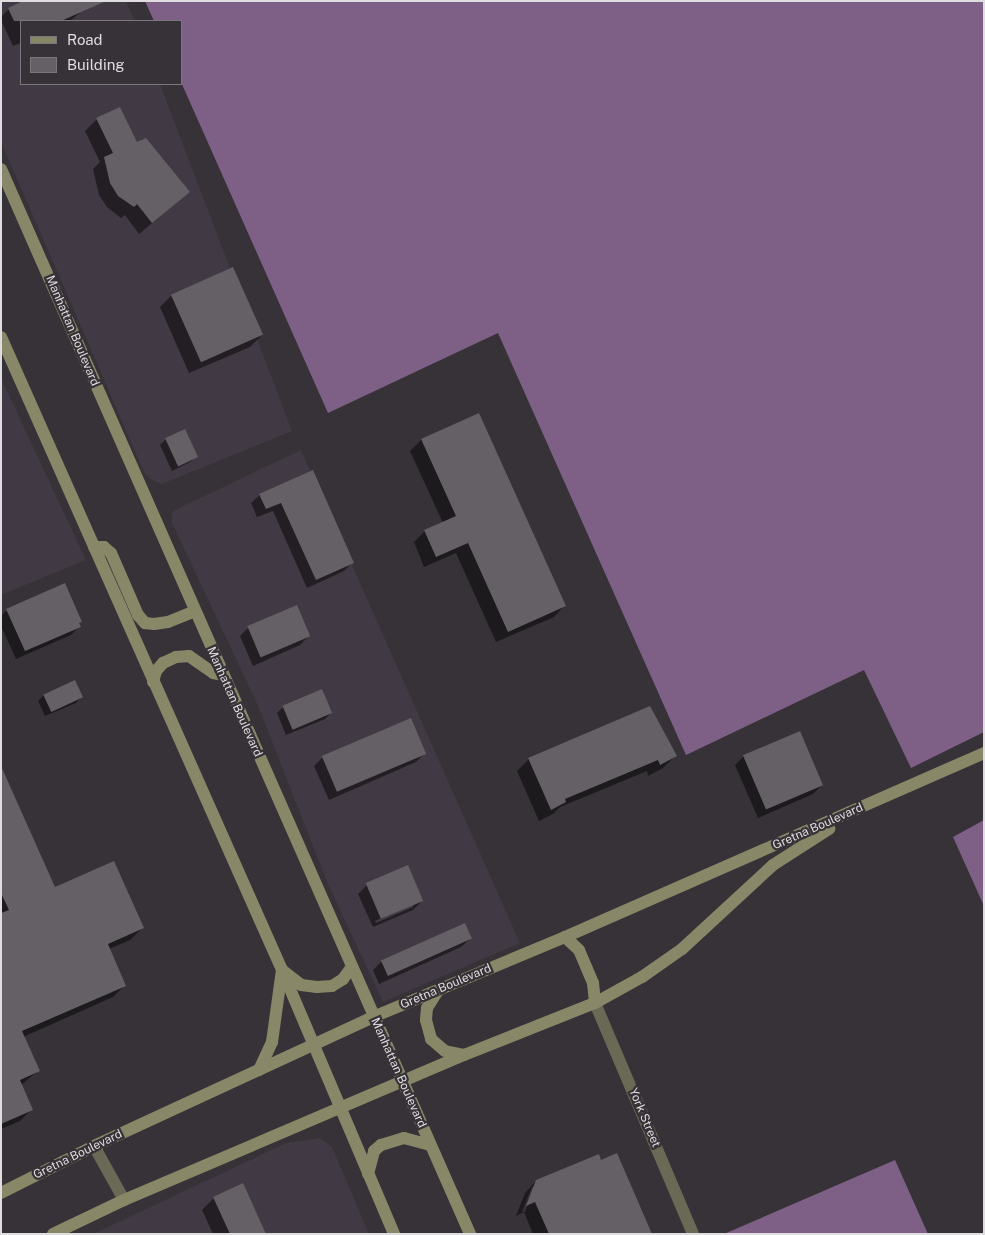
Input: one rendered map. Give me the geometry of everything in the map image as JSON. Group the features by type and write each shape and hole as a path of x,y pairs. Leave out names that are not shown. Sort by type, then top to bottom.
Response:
{"street":[{"name":"Manhattan Boulevard","path":"1,169 351,968 470,1234"},
{"path":"1,336 282,970 312,1045 394,1234"},
{"path":"94,547 104,547 111,553 138,615 145,623 168,622 194,611"},
{"path":"153,682 156,671 163,663 183,656 189,656 213,673 223,675"},
{"name":"Gretna Boulevard","path":"1,1193 94,1146 373,1017 437,992 565,937 984,753"},
{"name":"Gretna Boulevard","path":"53,1234 124,1200 339,1108 464,1055 595,1003 642,977 682,949 773,865 819,835 897,792"},
{"path":"565,937 579,950 593,983 595,1003"},
{"path":"282,970 301,985 317,987 332,986 342,979 351,968"},
{"path":"259,1070 272,1042 282,970"},
{"path":"437,992 427,1008 428,1030 432,1039 445,1051 464,1055"},
{"name":"York Street","path":"595,1003 693,1234"},
{"path":"368,1174 371,1158 380,1145 404,1138 430,1145"},
{"path":"94,1146 124,1200"}],"shaded area":[{"path":"1,1 126,1 135,20 20,20 20,85 160,85 292,431 162,484 152,480 144,472 1,142"},
{"path":"145,1 984,1 984,732 911,768 864,670 686,755 498,333 328,413 182,84 182,20 154,20"},
{"path":"1,378 86,560 1,595"},
{"path":"301,450 520,943 383,1002 327,882 259,708 172,523 172,512"},
{"path":"984,820 984,906 953,837"},
{"path":"320,1138 332,1147 369,1234 93,1234 286,1143"},
{"path":"895,1160 928,1234 724,1234"}],"building":[{"path":"23,1 106,1 63,20 14,21 8,8"},
{"path":"120,107 137,142 146,138 190,192 152,223 137,204 134,207 118,196 110,183 104,157 113,153 96,118"},
{"path":"233,267 263,335 201,362 171,295"},
{"path":"479,413 566,606 508,632 468,543 436,557 424,530 456,516 421,439"},
{"path":"185,429 198,457 178,466 165,438"},
{"path":"313,470 354,563 316,580 281,503 266,509 259,494"},
{"path":"65,583 82,622 79,623 81,627 25,651 6,609"},
{"path":"297,605 310,636 261,657 247,626"},
{"path":"75,680 83,697 51,712 43,695"},
{"path":"322,689 332,713 293,730 282,706"},
{"path":"650,706 677,756 660,765 658,760 565,799 566,802 551,810 528,758"},
{"path":"411,718 426,754 337,792 322,756"},
{"path":"800,731 823,785 766,810 743,755"},
{"path":"1,766 55,887 114,861 144,928 108,944 126,986 22,1031 40,1071 20,1080 33,1110 1,1124 1,913 9,910 1,893"},
{"path":"408,865 423,901 381,919 366,883"},
{"path":"465,923 472,939 388,976 381,960"},
{"path":"617,1153 652,1234 549,1234 535,1202 526,1206 536,1180 599,1154 601,1160"},
{"path":"243,1183 266,1234 230,1234 213,1197"}]}
